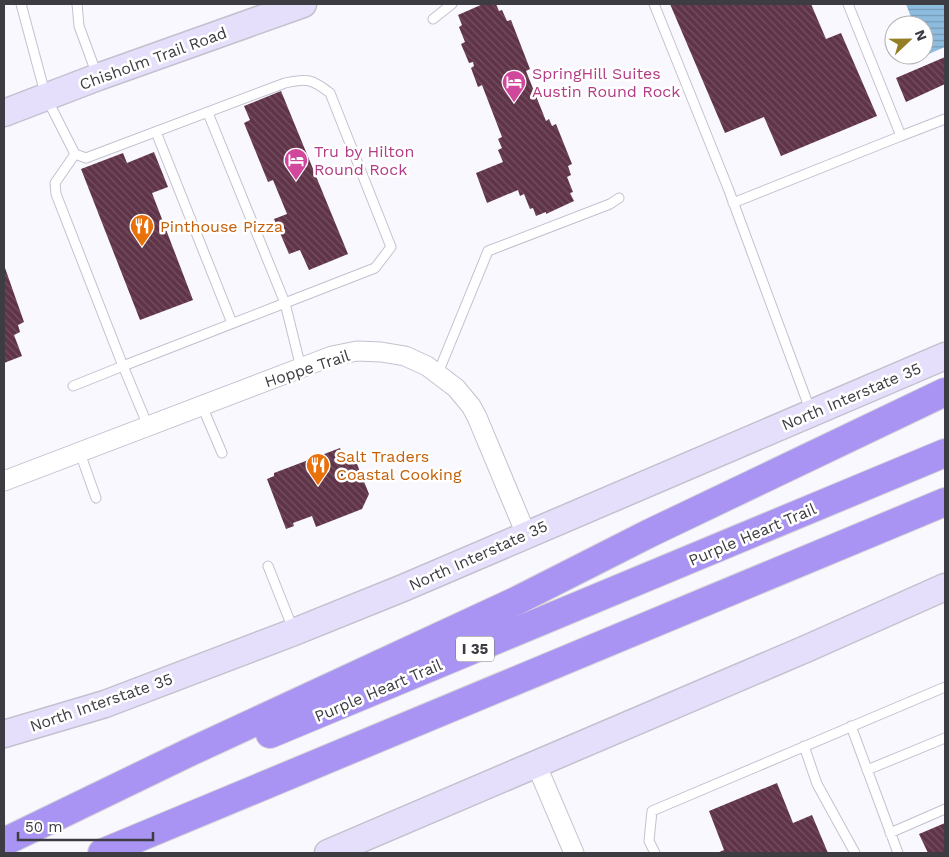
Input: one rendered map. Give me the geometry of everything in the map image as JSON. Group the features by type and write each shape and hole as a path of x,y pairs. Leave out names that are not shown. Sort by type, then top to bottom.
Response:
{"highway":[{"path":"4,844 190,752 518,600 650,533 945,392"},
{"name":"Purple Heart Trail","path":"4,844 945,453"},
{"path":"102,853 945,502"}],"main road":[{"name":"Chisholm Trail Road","path":"4,113 98,77 303,4"},
{"name":"North Interstate 35","path":"4,734 105,704 294,632 403,588 945,356"},
{"path":"328,853 808,648 945,587"}],"street":[{"name":"Hoppe Trail","path":"4,481 332,356 358,351 381,352 416,360 438,373 456,388 474,412 526,534"},
{"path":"536,764 574,853"}],"lane":[{"path":"21,4 46,97 75,154 86,158 285,83 301,79 316,82 330,93 391,247 375,268 73,386"},
{"path":"77,4 79,26 98,77"},
{"path":"433,19 452,4"},
{"path":"654,4 733,203 811,412"},
{"path":"848,4 901,136"},
{"path":"208,113 285,303 301,368"},
{"path":"733,203 945,119"},
{"path":"156,132 232,323"},
{"path":"75,154 55,183 56,194 122,366 148,426"},
{"path":"438,373 488,251 610,204 620,198"},
{"path":"202,406 222,453"},
{"path":"80,452 96,498"},
{"path":"268,566 294,632"},
{"path":"655,853 649,841 652,811 945,687"},
{"path":"851,726 898,853"},
{"path":"868,770 945,738"},
{"path":"804,746 817,784 855,853"},
{"path":"890,833 945,808"}],"water":[{"path":"906,4 945,4 945,47 934,52 934,15 910,15"}],"building":[{"name":"SpringHill Suites Austin Round Rock","path":"483,4 496,4 499,11 502,10 507,21 511,20 530,69 526,71 546,121 549,119 552,126 556,124 572,164 568,166 571,175 567,177 573,192 570,193 574,201 546,214 546,212 536,216 533,208 530,209 524,194 520,196 518,190 487,203 476,173 503,162 498,150 502,148 498,139 502,137 482,85 478,87 471,68 474,66 473,62 469,63 461,44 465,42 459,27 462,25 458,15"},
{"path":"670,4 811,4 826,39 841,33 877,116 781,156 764,117 725,133"},
{"path":"945,57 945,84 906,102 896,78 926,65 934,65 934,62"},
{"name":"Tru by Hilton Round Rock","path":"281,91 348,254 309,270 300,250 289,254 274,219 287,214 273,180 268,182 244,123 250,120 244,106"},
{"name":"Pinthouse Pizza","path":"154,152 168,187 152,193 193,300 140,320 81,169 123,153 127,163"},
{"path":"4,265 24,322 18,325 20,332 14,335 22,356 4,363"},
{"name":"Salt Traders Coastal Cooking","path":"340,448 346,463 355,459 369,494 362,509 316,527 312,516 293,523 294,526 286,529 267,479 274,476 274,473"},
{"path":"777,783 793,823 812,815 828,853 717,853 724,850 709,811"},
{"path":"945,823 945,853 928,853 919,834"}],"place":[{"name":"SpringHill Suites Austin Round Rock","path":"514,103"},
{"name":"Tru by Hilton Round Rock","path":"296,181"},
{"name":"Pinthouse Pizza","path":"142,247"},
{"name":"Salt Traders Coastal Cooking","path":"318,486"}]}
